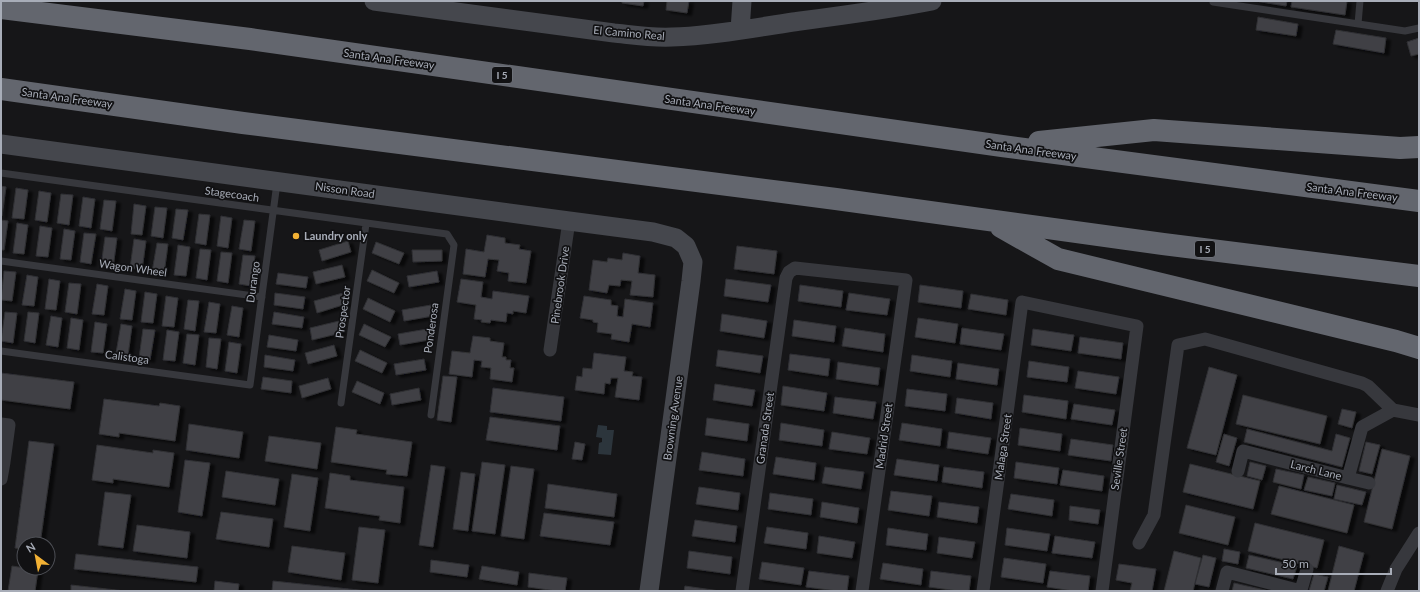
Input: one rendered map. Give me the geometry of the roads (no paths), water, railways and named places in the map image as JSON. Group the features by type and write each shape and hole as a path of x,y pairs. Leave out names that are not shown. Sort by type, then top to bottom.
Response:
{"highway":[{"name":"Santa Ana Freeway","path":"1,8 250,40 1002,146 1419,200"},
{"name":"Santa Ana Freeway","path":"1,89 243,123 836,199 1163,244 1419,276"},
{"path":"1002,146 1154,130 1400,148 1419,147"},
{"path":"991,221 1058,259 1396,341 1419,348"}],"street":[{"name":"El Camino Real","path":"374,1 645,37 678,37 740,30 896,8 932,1"},
{"path":"740,30 742,1"},
{"name":"Nisson Road","path":"1,144 653,232 676,238 686,246"},
{"name":"Pinebrook Drive","path":"550,350 569,221"},
{"name":"Browning Avenue","path":"650,591 693,262 686,246"},
{"name":"Granada Street","path":"742,591 786,278 789,272 795,268 906,280"},
{"name":"Madrid Street","path":"862,591 906,280"},
{"name":"Malaga Street","path":"983,591 1022,302 1137,326"},
{"name":"Seville Street","path":"1102,591 1137,326"},
{"path":"1139,543 1154,515 1178,345 1205,339 1362,382 1393,410 1419,415"},
{"name":"Larch Lane","path":"1238,471 1243,451 1348,478 1362,427 1393,410"},
{"path":"1,424 9,425 2,461 1,480"},
{"path":"1348,478 1369,483"},
{"path":"1386,591 1396,569 1419,533"},
{"path":"1222,591 1227,572 1301,591 1307,569"}],"lane":[{"path":"1358,24 1360,1"},
{"path":"1214,2 1405,31 1419,28"},
{"name":"Stagecoach","path":"1,173 448,234 454,245"},
{"name":"Durango","path":"250,385 278,181"},
{"name":"Prospector","path":"341,403 366,224"},
{"name":"Ponderosa","path":"431,415 454,245"},
{"name":"Wagon Wheel","path":"1,261 262,297"},
{"name":"Calistoga","path":"1,351 250,385"}],"place":[{"name":"Laundry only","path":"296,236"}]}
